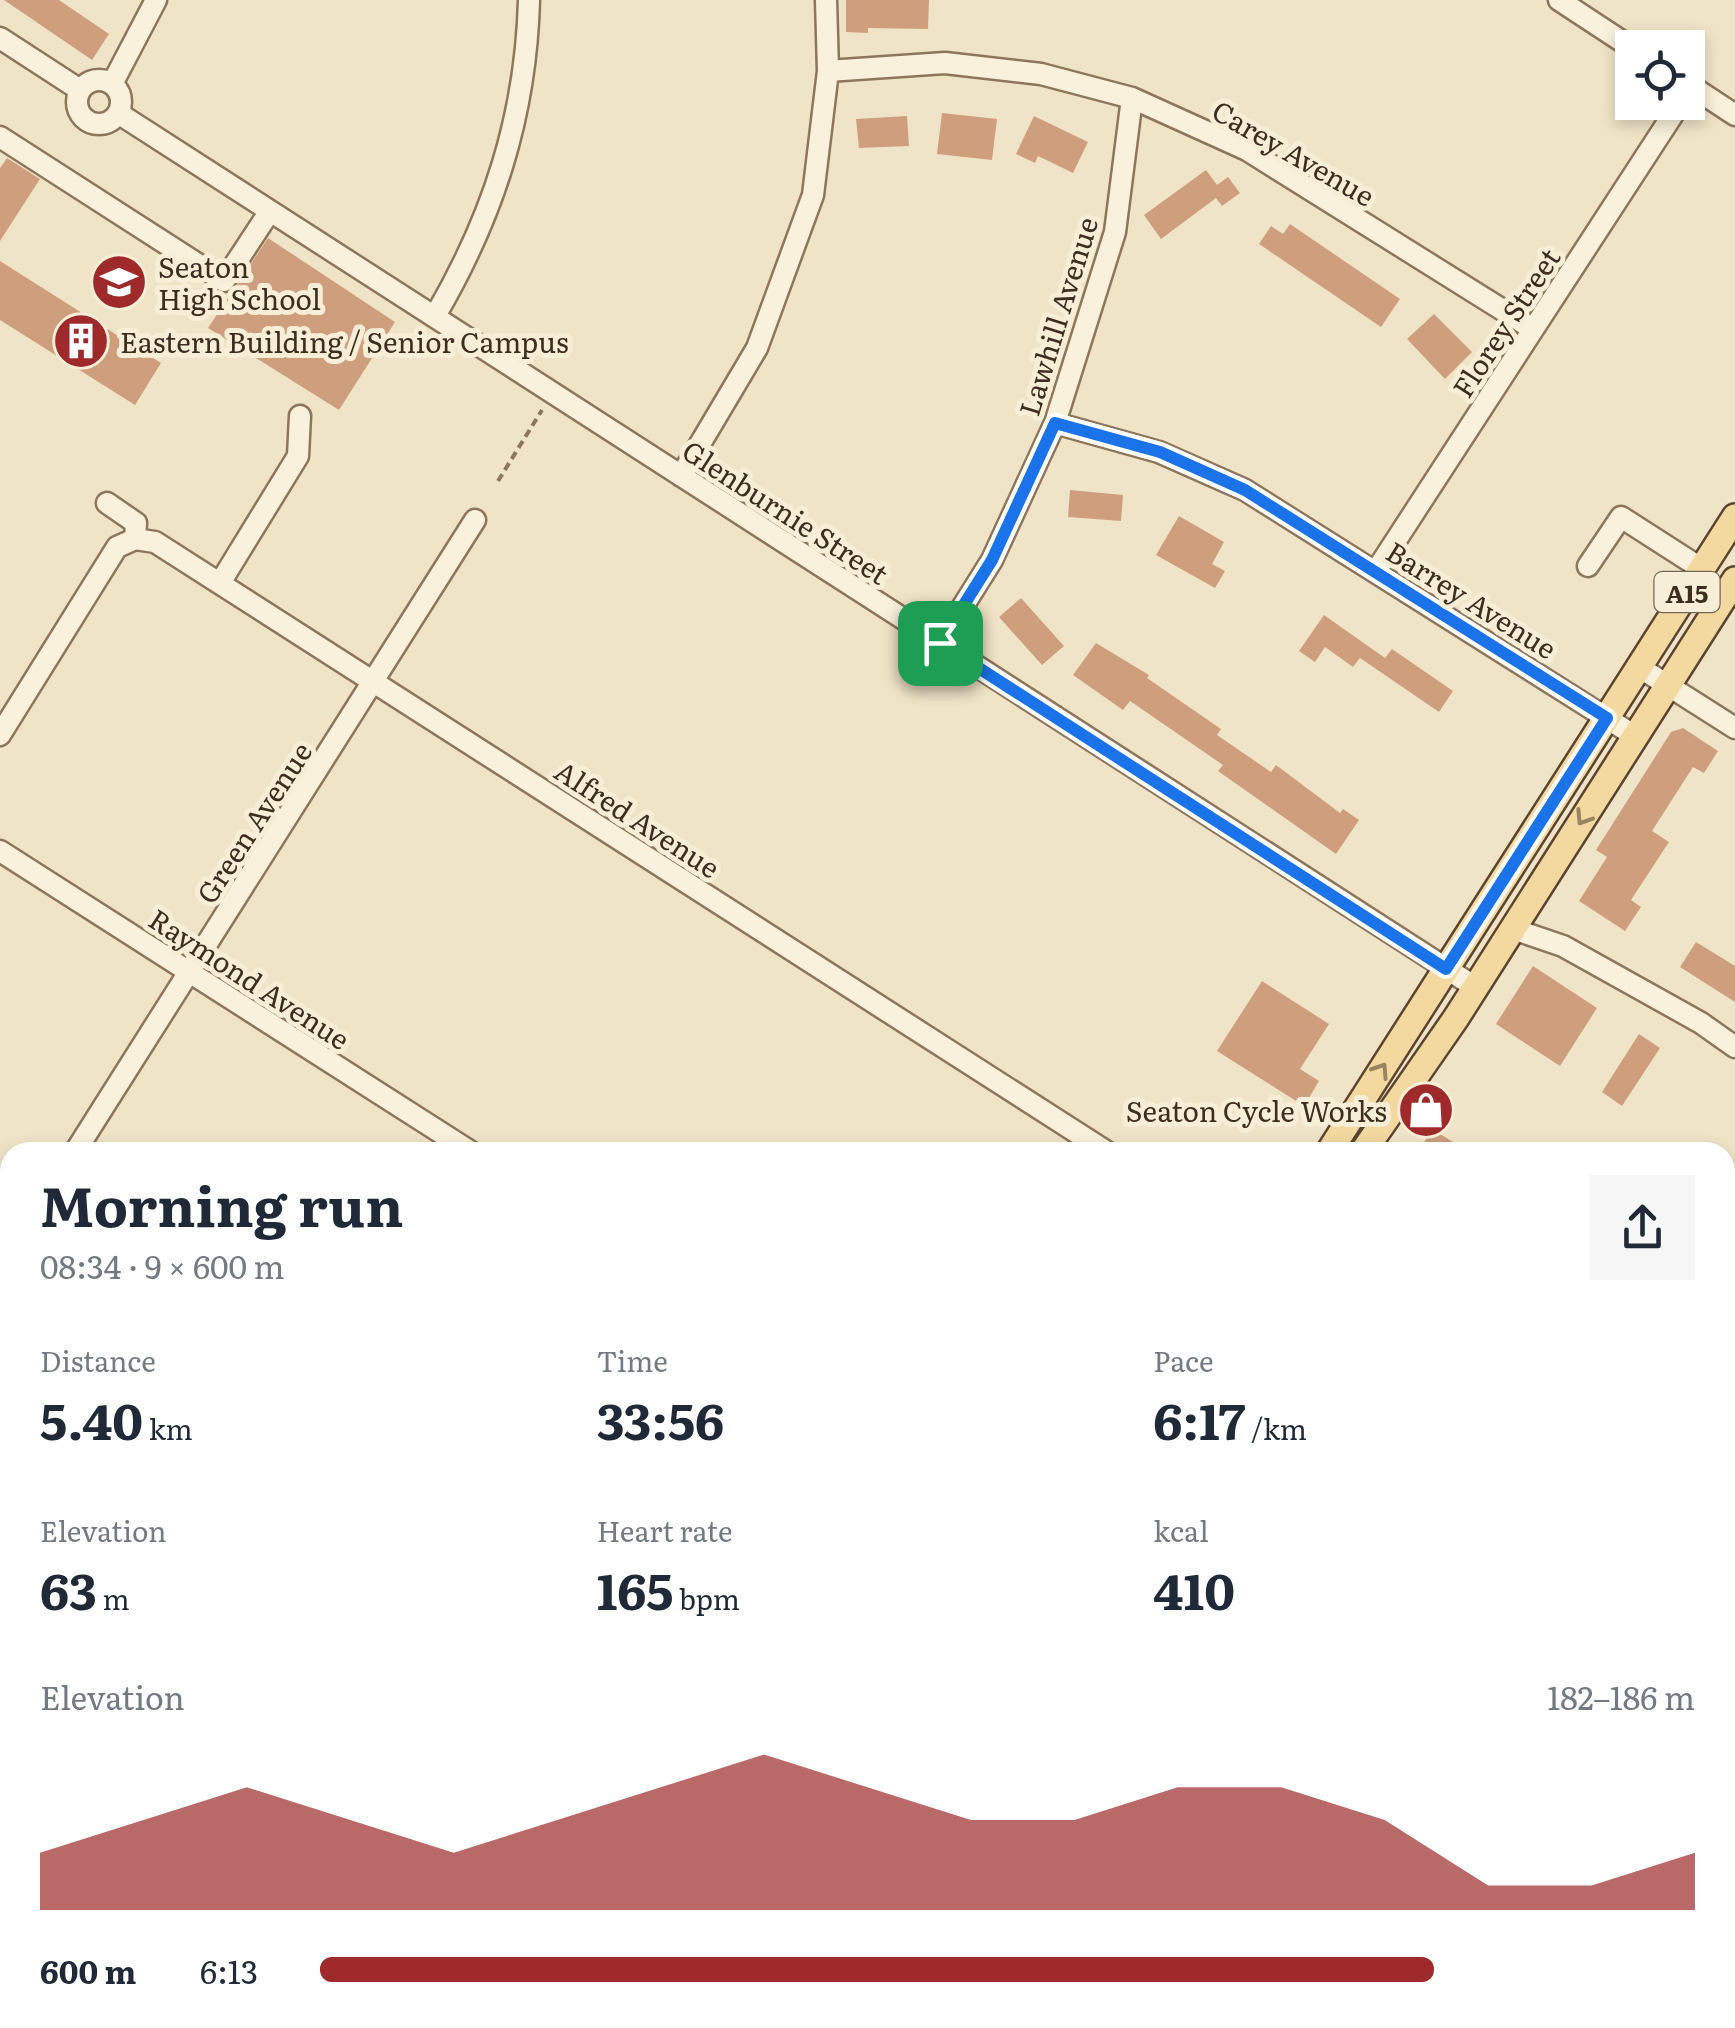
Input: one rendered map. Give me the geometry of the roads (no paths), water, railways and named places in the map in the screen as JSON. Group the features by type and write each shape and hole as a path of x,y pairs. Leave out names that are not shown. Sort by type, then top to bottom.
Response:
{"main road":[{"name":"A15","path":"1335,1142 1735,517"},
{"name":"A15","path":"1370,1142 1476,987 1735,580"}],"street":[{"path":"112,84 156,0"},
{"path":"435,316 469,258 503,173 527,63 529,0"},
{"path":"681,476 758,348 814,196 828,70 826,0"},
{"path":"1559,0 1615,37"},
{"path":"0,38 80,90"},
{"path":"6,69 19,50"},
{"name":"Carey Avenue","path":"828,70 945,63 1041,74 1132,98 1247,150 1533,329"},
{"path":"92,81 112,84 121,101 118,114 101,124 87,121 78,110 80,90 92,81"},
{"name":"Lawhill Avenue","path":"940,643 992,560 1055,423 1115,232 1132,98"},
{"path":"1705,100 1735,114"},
{"name":"Glenburnie Street","path":"118,114 1476,987"},
{"name":"Florey Street","path":"1376,571 1668,120"},
{"path":"0,137 224,281 270,210"},
{"path":"220,582 298,456 300,416"},
{"name":"Barrey Avenue","path":"1055,423 1160,452 1245,490 1636,736"},
{"name":"Alfred Avenue","path":"107,503 136,523 136,539 155,542 220,582 1091,1142"},
{"path":"1588,566 1621,517 1702,569"},
{"name":"Green Avenue","path":"81,1142 474,520"},
{"path":"0,735 117,548 136,539"},
{"path":"1639,667 1735,728"},
{"name":"Raymond Avenue","path":"0,851 455,1142"},
{"path":"1513,928 1563,946 1701,1023 1735,1048"}],"place":[{"name":"Seaton High School","path":"119,282"},
{"name":"Eastern Building / Senior Campus","path":"81,341"},
{"name":"Seaton Cycle Works","path":"1426,1110"}]}
